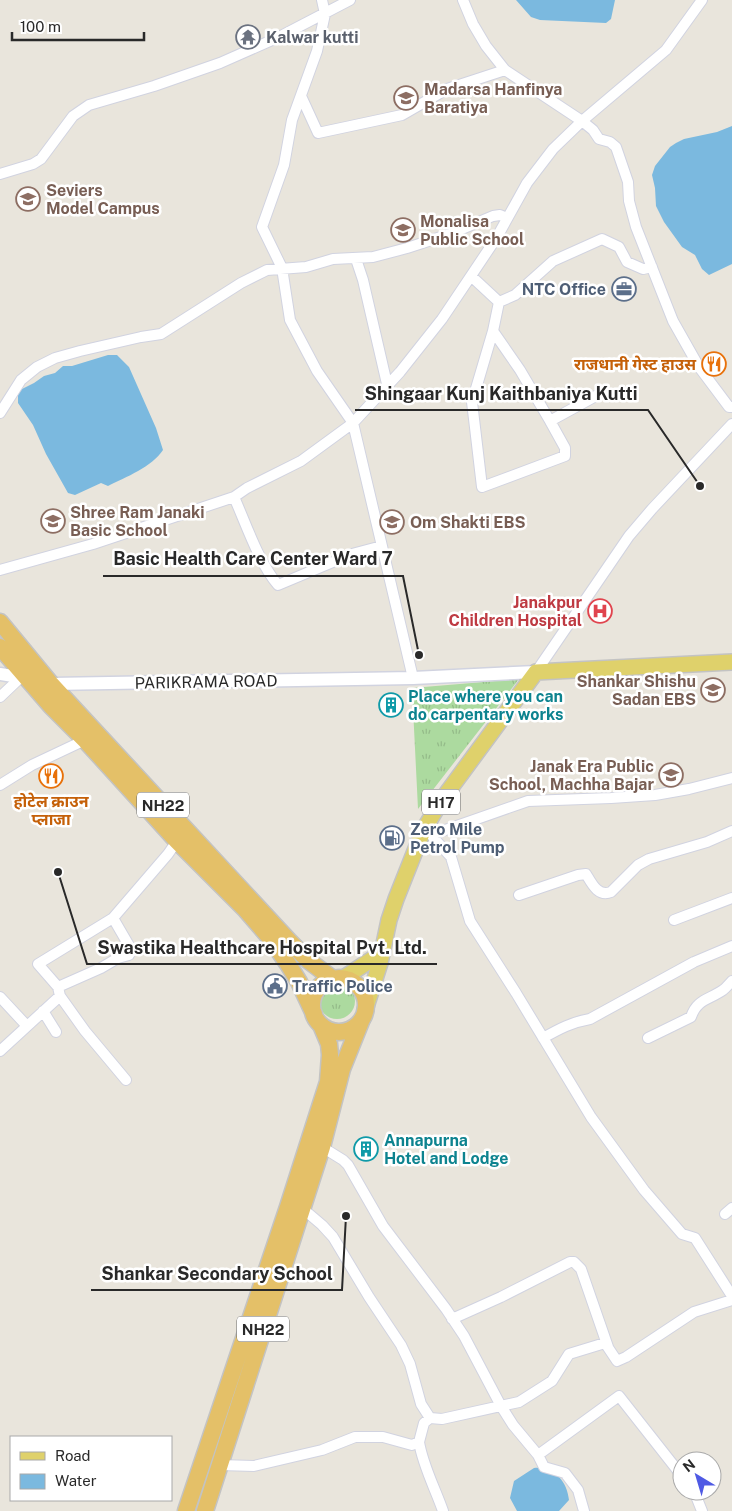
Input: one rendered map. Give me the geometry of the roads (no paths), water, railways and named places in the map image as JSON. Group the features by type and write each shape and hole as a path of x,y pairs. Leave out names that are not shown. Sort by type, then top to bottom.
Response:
{"highway":[{"name":"NH22","path":"0,622 51,684 303,955 338,979 351,981 362,991 366,1000 364,1014 342,1069 322,1147 205,1511"},
{"path":"0,647 23,678"},
{"name":"NH22","path":"23,678 85,740 177,841 270,938 296,976 329,1044 328,1082 288,1208 186,1511"},
{"path":"338,979 322,985 315,993 312,1004 317,1020 331,1031 343,1032 354,1028 364,1014"}],"main road":[{"path":"536,672 732,662"},
{"name":"H17","path":"364,1014 383,952 389,920 396,899 441,801 536,672"},
{"path":"338,979 383,952"}],"street":[{"path":"322,0 325,14 317,51 292,120 284,166 262,227 282,268 290,320 316,371 353,423 413,678"},
{"path":"0,174 33,164 41,159 74,116 89,105 154,86 220,63 255,48 350,0"},
{"path":"463,0 473,24 486,46 505,70 582,121 599,138 610,142 616,147 628,182 629,202 677,331 710,382 729,407 732,407"},
{"path":"0,570 93,544 234,498 248,488 301,461 353,423 400,372 442,319 497,237 527,183 553,149 582,121 666,50 697,2"},
{"path":"300,96 318,133 402,115 447,89 505,70"},
{"path":"0,413 21,380 36,367 55,358 80,351 162,334 241,283 267,270 306,267 333,259 373,257 450,234 493,216 500,215 508,218"},
{"path":"499,302 515,295 553,261 602,239 619,247 628,262 643,269 652,267"},
{"path":"356,259 387,384"},
{"path":"471,276 499,302"},
{"path":"493,332 520,370 550,421 565,448 565,456 482,487 472,402 493,332 499,302"},
{"path":"550,421 604,392"},
{"path":"536,672 629,536 732,424"},
{"path":"234,498 254,542 278,585 352,554 382,546"},
{"name":"PARIKRAMA ROAD","path":"0,674 51,684 413,678 536,672"},
{"path":"0,697 23,678"},
{"path":"0,784 32,765 85,740"},
{"path":"732,778 655,795 528,801 427,833 451,857 470,921 590,1117 624,1165 682,1234 695,1238 732,1296"},
{"path":"519,895 586,874 597,890 606,894 611,892 638,865 648,859 707,842 732,830"},
{"path":"126,1080 85,1031 38,964 113,918 177,841"},
{"path":"674,920 732,898"},
{"path":"0,1051 43,1011 59,992 118,958 129,955 131,949 113,918"},
{"path":"543,1038 567,1025 597,1016 694,962 732,946"},
{"path":"648,1038 691,1017 694,1008 700,1002 724,990 732,981"},
{"path":"0,997 27,1026"},
{"path":"43,1011 56,1032"},
{"path":"322,1147 348,1165 382,1226 464,1336 513,1425 538,1455 544,1467 565,1474 578,1490 584,1511"},
{"path":"302,1208 322,1224 333,1237 401,1346 410,1364 418,1397 430,1418"},
{"path":"452,1318 501,1297 570,1262 574,1262 581,1270 606,1344 617,1361"},
{"path":"617,1361 694,1312 732,1300"},
{"path":"443,1511 430,1483 421,1453 419,1442 424,1423 430,1418 442,1419 519,1402 552,1381 569,1354 605,1343 617,1361"},
{"path":"538,1455 619,1396 672,1463"},
{"path":"220,1465 254,1466 322,1450 355,1437 383,1437 412,1445 419,1442"}],"water":[{"path":"516,0 615,0 611,19 606,23 540,20 531,17"},
{"path":"732,126 732,264 709,275 702,269 695,255 682,247 664,222 656,206 652,175 655,166 670,147 676,143 684,139 717,132"},
{"path":"108,355 117,355 129,367 156,428 163,450 152,462 130,475 108,486 101,483 75,495 68,493 46,454 33,425 18,403 18,391 44,376 55,373 63,366 72,366"},
{"path":"534,1468 548,1469 558,1476 566,1487 569,1500 559,1511 517,1511 510,1498 514,1481"}],"place":[{"name":"Kalwar kutti","path":"248,37"},
{"name":"Madarsa Hanfinya Baratiya","path":"406,98"},
{"name":"Seviers Model Campus","path":"28,199"},
{"name":"Monalisa Public School","path":"403,230"},
{"name":"NTC Office","path":"624,289"},
{"name":"राजधानी गेस्ट हाउस","path":"714,364"},
{"name":"Shingaar Kunj Kaithbaniya Kutti","path":"700,486"},
{"name":"Shree Ram Janaki Basic School","path":"53,521"},
{"name":"Om Shakti EBS","path":"392,522"},
{"name":"Janakpur Children Hospital","path":"600,611"},
{"name":"Basic Health Care Center Ward 7","path":"419,655"},
{"name":"Shankar Shishu Sadan EBS","path":"713,690"},
{"name":"Place where you can do carpentary works","path":"391,705"},
{"name":"Janak Era Public School, Machha Bajar","path":"671,775"},
{"name":"होटेल क्राउन प्लाजा","path":"51,776"},
{"name":"Zero Mile Petrol Pump","path":"392,838"},
{"name":"Swastika Healthcare Hospital Pvt. Ltd.","path":"58,872"},
{"name":"Traffic Police","path":"275,986"},
{"name":"Annapurna Hotel and Lodge","path":"366,1149"},
{"name":"Shankar Secondary School","path":"346,1216"}]}
